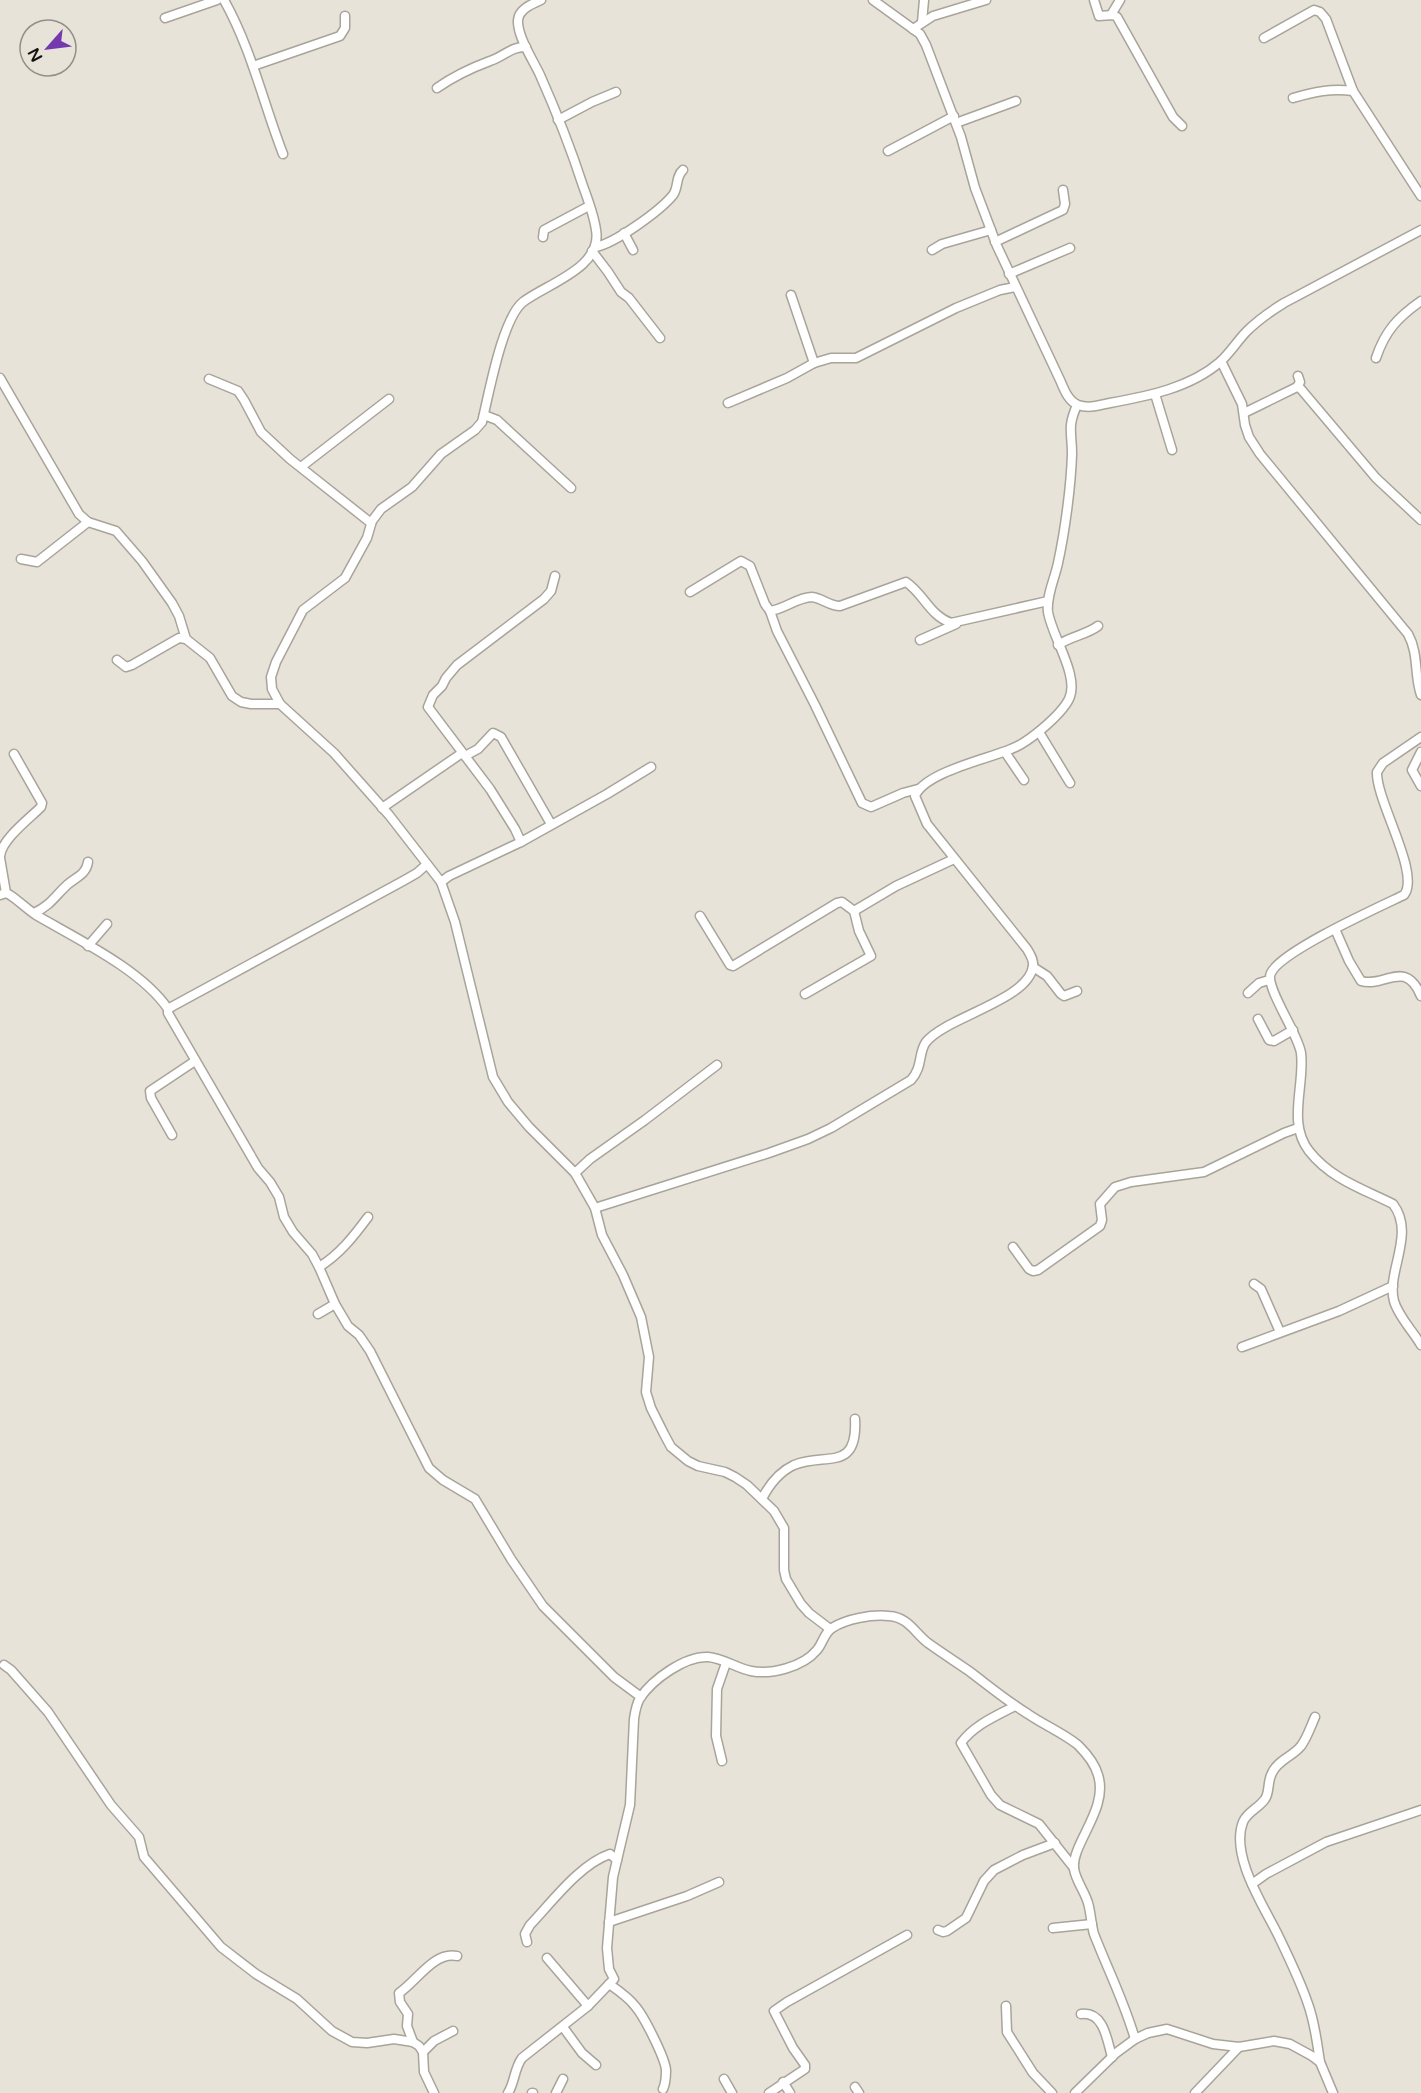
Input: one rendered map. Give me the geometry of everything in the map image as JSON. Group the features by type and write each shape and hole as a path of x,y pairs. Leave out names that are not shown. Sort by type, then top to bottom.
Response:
{"street":[{"path":"165,18 217,0"},
{"path":"224,0 243,39 283,154"},
{"path":"541,0 527,7 518,21 526,47 574,158 596,231 597,244 581,264 568,275 522,303 513,313 496,363 482,422 475,430 441,454 422,478 381,509 371,523 367,538 345,578 303,610 271,677 272,689 280,704 334,753 382,808 441,882 455,922 493,1077 508,1102 528,1127 575,1173 595,1208 602,1235 641,1317 649,1357 646,1392 651,1408 671,1447 698,1466 725,1472 735,1477 747,1485 774,1511 784,1528 784,1570 793,1592 809,1613 830,1629"},
{"path":"873,0 920,34 926,45 955,120 975,188 995,242 1069,398 1077,405 1088,408 1155,394 1185,383 1221,361 1247,331 1284,303 1421,230"},
{"path":"922,22 924,0"},
{"path":"913,29 933,16 986,0"},
{"path":"1094,0 1100,16 1116,17 1173,117 1182,126"},
{"path":"1111,15 1120,0"},
{"path":"1264,38 1314,10 1320,12 1326,19 1353,91 1421,196"},
{"path":"253,66 340,36 345,28 345,16"},
{"path":"437,88 470,69 515,48 526,47"},
{"path":"1293,98 1321,90 1353,91"},
{"path":"558,120 616,92"},
{"path":"888,151 955,120 1016,100"},
{"path":"593,249 610,243 673,195 678,174 683,170"},
{"path":"995,242 1063,210 1065,204 1063,190"},
{"path":"543,237 544,230 589,206"},
{"path":"932,250 942,244 991,230"},
{"path":"624,233 633,250"},
{"path":"1009,274 1070,248"},
{"path":"593,249 621,292 629,298 660,338"},
{"path":"728,404 788,378 814,363 831,358 856,358 956,308 1000,290 1015,287"},
{"path":"791,295 814,363"},
{"path":"1376,358 1382,339 1398,319 1421,301"},
{"path":"1221,361 1237,392 1247,431 1260,454 1408,634 1416,652 1417,681 1421,695"},
{"path":"1244,413 1297,387 1300,382 1298,376"},
{"path":"0,378 79,514 88,522 116,531 142,561 172,603 179,616 186,639"},
{"path":"209,379 238,392 261,432 371,523"},
{"path":"1297,387 1310,398 1376,478 1421,520"},
{"path":"1155,394 1172,450"},
{"path":"301,467 389,399"},
{"path":"595,1208 769,1153 831,1128 911,1080 919,1068 926,1043 950,1026 990,1005 1026,980 1033,967 1032,957 927,824 915,796 924,783 970,763 1013,749 1040,732 1066,703 1071,693 1072,681 1051,624 1048,601 1058,563 1064,524 1072,454 1069,429 1077,405"},
{"path":"484,416 497,420 572,488"},
{"path":"21,559 37,562 88,522"},
{"path":"690,592 734,564 741,561 750,566 777,631 861,803 871,807 918,789"},
{"path":"521,842 494,796 428,707 436,691 442,687 457,665 544,599 551,591 555,576"},
{"path":"770,611 810,597 829,605 840,606 906,582 942,620 951,623 959,622"},
{"path":"920,640 983,614 1048,601"},
{"path":"1058,645 1072,636 1093,630 1098,626"},
{"path":"117,660 126,667 178,638 186,639 210,658 228,690 241,702 280,704"},
{"path":"1040,732 1070,783"},
{"path":"382,808 464,754 478,749 493,733 501,737 551,824"},
{"path":"1420,1343 1394,1301 1393,1286 1401,1243 1400,1215 1393,1204 1342,1180 1308,1150 1298,1128 1300,1053 1293,1030 1269,981 1277,965 1303,947 1404,895 1411,888 1414,879 1412,869 1382,792 1377,772 1383,763 1421,737"},
{"path":"1005,752 1024,780"},
{"path":"1421,752 1412,770 1421,786"},
{"path":"14,754 42,803 41,807 0,851 3,894 88,946 159,996 258,1168 279,1197 284,1217 292,1232 312,1254 348,1326 359,1335 370,1351 429,1468 443,1480 475,1499 543,1606 614,1677 641,1697"},
{"path":"441,882 521,842 651,767"},
{"path":"854,911 896,886 954,859"},
{"path":"34,913 53,902 64,888 81,876 87,869 88,862"},
{"path":"168,1009 410,877 426,865"},
{"path":"700,916 730,965 733,966 837,903 847,905 854,911 859,931 872,956 805,994"},
{"path":"88,946 107,924"},
{"path":"1335,929 1361,981 1367,983 1400,976 1412,982 1421,996"},
{"path":"1033,967 1047,976 1064,996 1077,991"},
{"path":"1248,993 1259,983 1269,981"},
{"path":"1258,1019 1269,1040 1279,1038 1293,1030"},
{"path":"172,1135 151,1098 150,1091 195,1061"},
{"path":"575,1173 590,1159 717,1065"},
{"path":"1013,1247 1029,1269 1038,1270 1101,1226 1100,1204 1115,1187 1131,1182 1204,1172 1298,1128"},
{"path":"319,1267 336,1254 368,1218"},
{"path":"1254,1284 1261,1289 1280,1332"},
{"path":"1242,1347 1339,1311 1393,1286"},
{"path":"318,1314 335,1304"},
{"path":"762,1499 768,1487 782,1472 795,1465 839,1457 849,1450 856,1432 855,1419"},
{"path":"508,2093 513,2086 517,2064 522,2058 588,2006 614,1979 607,1959 609,1922 613,1877 630,1805 636,1706 641,1697 666,1672 680,1664 707,1657 760,1673 773,1671 793,1666 811,1656 830,1629 847,1621 886,1615 905,1620 928,1643 1015,1706 1077,1745 1087,1755 1098,1774 1098,1803 1078,1851 1074,1868"},
{"path":"722,1761 716,1736 717,1689 726,1662"},
{"path":"4,1665 48,1712 111,1805 139,1837 144,1857 221,1947 256,1974 297,1999 332,2031 352,2042 367,2043 389,2039 413,2042"},
{"path":"1015,1706 982,1724 967,1735 961,1743 1000,1805 1039,1824 1074,1868 1088,1902 1092,1924 1128,2015 1135,2039"},
{"path":"1315,1717 1300,1747 1279,1762 1272,1773 1268,1794 1263,1802 1253,1809 1243,1822 1241,1844 1244,1862 1252,1884 1278,1934 1308,2002 1320,2062 1333,2093"},
{"path":"1252,1884 1326,1842 1421,1810"},
{"path":"938,1930 947,1931 966,1918 984,1881 994,1870 1023,1855 1055,1843"},
{"path":"527,1942 525,1934 530,1925 577,1875 599,1858 610,1854 617,1860"},
{"path":"609,1922 687,1896 719,1882"},
{"path":"1053,1928 1092,1924"},
{"path":"769,2093 805,2069 805,2065 793,2048 774,2011 907,1935"},
{"path":"434,2093 424,2072 423,2052 413,2042 407,2026 408,2014 400,2002 399,1993 413,1983 438,1958 457,1956"},
{"path":"547,1958 588,2006"},
{"path":"609,1984 636,2007 646,2024 666,2068 666,2083 663,2089"},
{"path":"1006,2006 1007,2032 1033,2073 1052,2093"},
{"path":"1081,2014 1089,2013 1096,2017 1104,2027 1112,2057"},
{"path":"562,2027 582,2053 596,2065"},
{"path":"1075,2093 1112,2057 1135,2039 1148,2032 1167,2029 1213,2044 1239,2048 1274,2042 1290,2044 1320,2062"},
{"path":"423,2052 434,2041 453,2031"},
{"path":"1195,2093 1239,2048"},
{"path":"556,2093 563,2079"},
{"path":"724,2079 732,2093"},
{"path":"783,2082 790,2093"}]}
